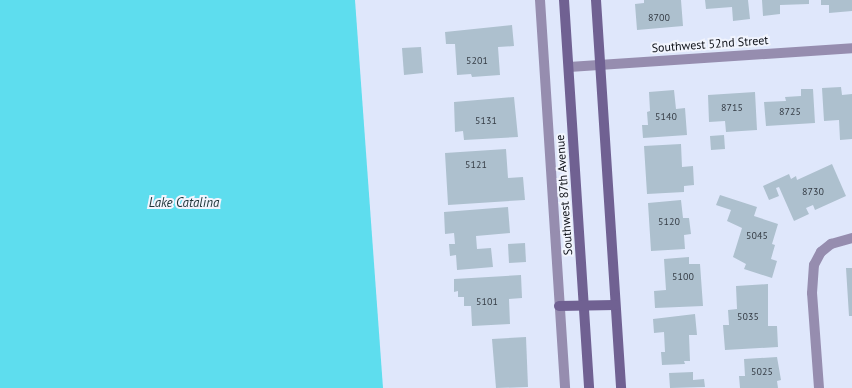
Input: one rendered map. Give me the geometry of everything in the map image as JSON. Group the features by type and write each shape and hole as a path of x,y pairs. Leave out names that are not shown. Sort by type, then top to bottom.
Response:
{"main road":[{"name":"Southwest 87th Avenue","path":"564,0 589,388"},
{"path":"596,0 621,388"},
{"path":"559,306 615,305"}],"street":[{"name":"Southwest 87th Avenue","path":"540,0 565,388"},
{"name":"Southwest 52nd Street","path":"569,67 852,48"},
{"path":"819,388 812,279 814,265 821,252 831,244 852,238"}],"water":[{"name":"Lake Catalina","path":"0,0 355,0 383,388 0,388"}],"building":[{"path":"644,0 681,0 683,26 637,30 635,4 644,3"},
{"path":"705,0 748,0 750,19 733,21 732,7 706,9"},
{"path":"762,0 809,0 809,4 780,5 780,14 763,16"},
{"path":"821,0 852,0 852,11 829,13 829,5 821,5"},
{"path":"512,25 514,46 498,47 500,75 472,77 471,74 457,75 455,44 446,44 445,32"},
{"path":"421,47 423,73 404,75 402,48"},
{"path":"841,87 842,95 852,94 852,139 840,140 839,120 824,121 822,88"},
{"path":"801,89 813,89 815,123 766,126 764,102 786,101 785,97 801,96"},
{"path":"674,90 676,109 685,108 687,135 643,138 642,125 648,125 647,112 650,111 649,92"},
{"path":"755,92 757,130 726,132 725,121 709,122 708,95"},
{"path":"514,97 518,137 464,140 463,131 455,132 454,102"},
{"path":"724,135 725,149 711,150 710,136"},
{"path":"681,144 682,167 693,166 694,185 684,186 684,192 647,194 644,146"},
{"path":"506,149 508,178 523,177 525,200 448,205 445,153"},
{"path":"832,164 846,196 815,210 813,205 806,208 809,214 794,221 779,187 776,188 779,196 769,200 763,186 789,174 791,179 796,176 797,180"},
{"path":"720,195 757,207 754,216 778,224 772,244 775,245 771,259 777,261 772,278 744,269 746,264 733,257 742,228 727,221 731,210 716,205"},
{"path":"681,200 683,218 689,218 691,234 684,235 685,249 651,251 648,203"},
{"path":"508,207 510,233 476,236 477,249 491,248 493,267 457,270 456,255 450,256 449,244 455,244 454,233 445,234 444,212"},
{"path":"525,243 526,262 509,263 508,244"},
{"path":"689,257 689,264 700,264 703,306 655,308 654,291 666,290 664,259"},
{"path":"846,268 852,268 852,316 849,316"},
{"path":"521,275 522,298 509,299 510,324 472,326 471,306 464,306 464,297 458,297 458,291 454,292 454,279"},
{"path":"768,284 768,326 777,326 778,347 725,350 723,325 729,325 728,310 737,309 736,286"},
{"path":"695,314 697,335 689,335 690,361 684,361 685,364 662,365 661,352 665,352 664,332 654,333 653,319"},
{"path":"526,337 528,387 496,388 492,339"},
{"path":"777,357 781,380 777,381 778,388 740,388 739,376 745,376 744,359"},
{"path":"693,372 693,380 704,379 705,387 670,388 669,373"}]}
